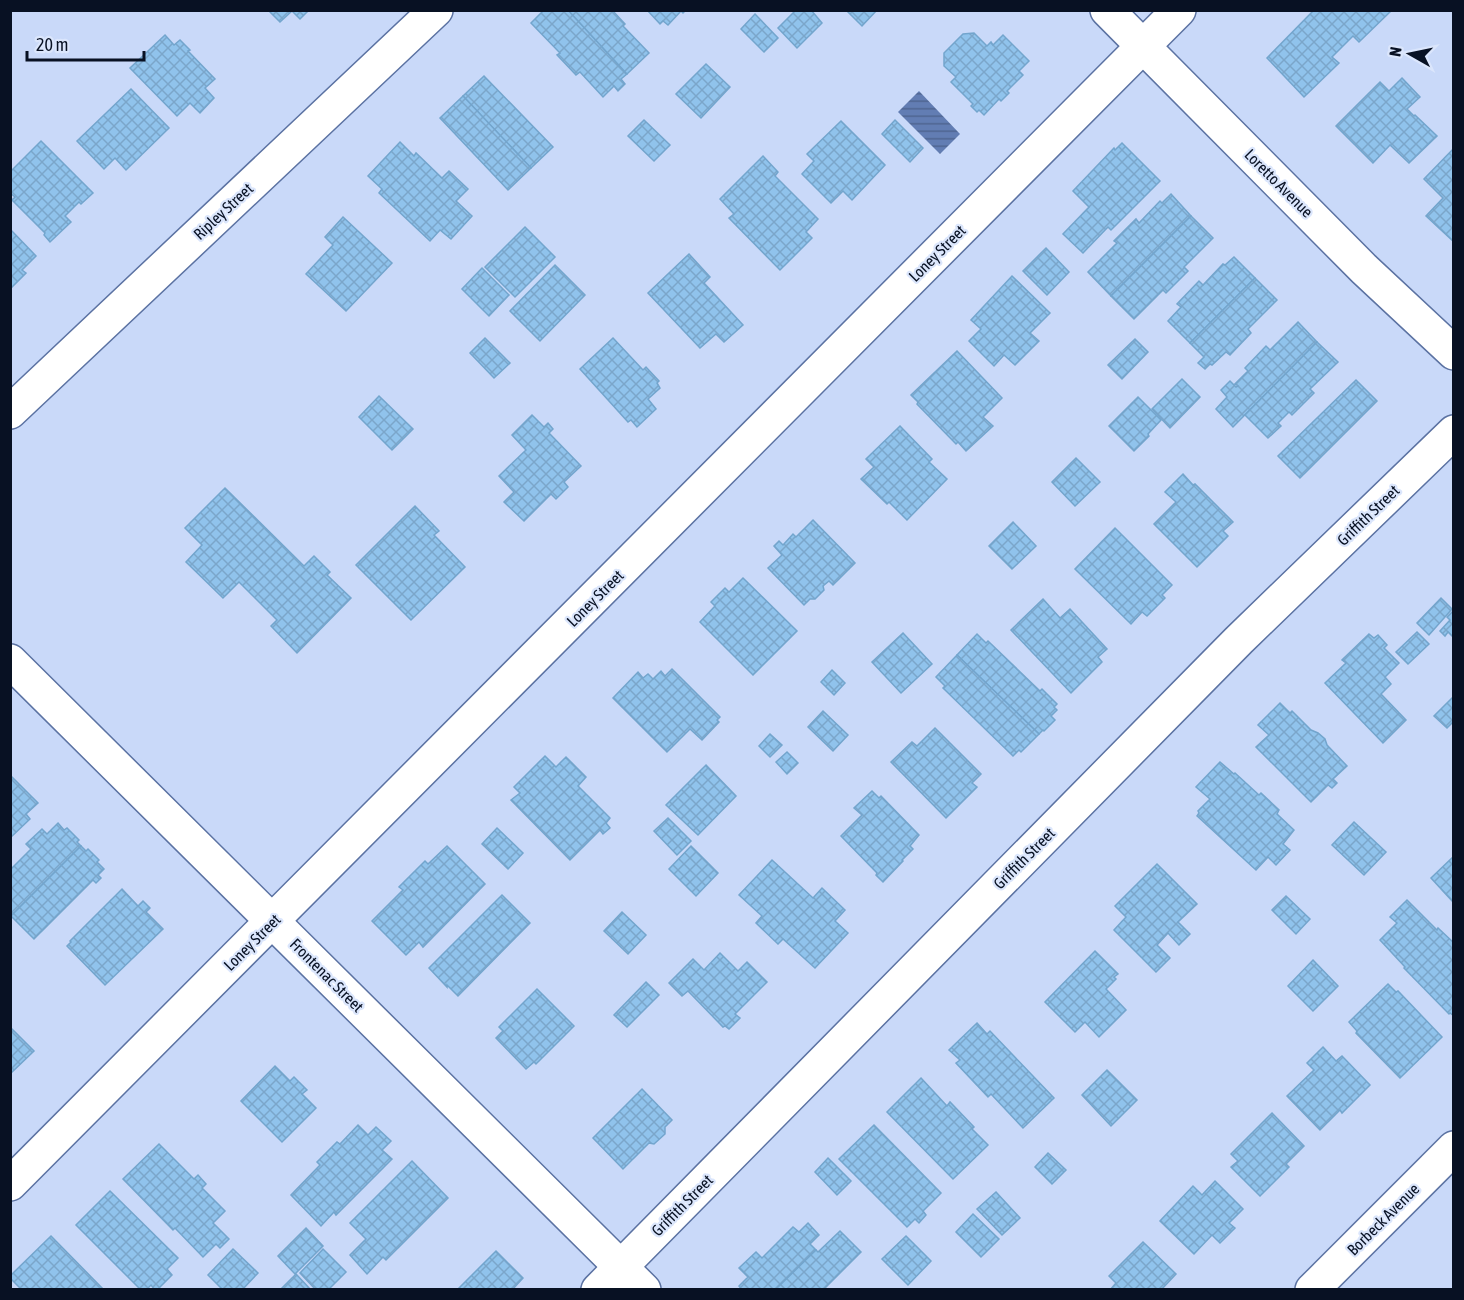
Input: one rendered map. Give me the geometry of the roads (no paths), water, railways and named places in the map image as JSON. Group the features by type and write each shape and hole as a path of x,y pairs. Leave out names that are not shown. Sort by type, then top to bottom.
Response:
{"street":[{"name":"Ripley Street","path":"10,412 436,10"},
{"name":"Loretto Avenue","path":"1107,10 1364,269 1454,353"},
{"name":"Loney Street","path":"10,1184 1179,10"},
{"name":"Griffith Street","path":"598,1290 1239,640 1454,432"},
{"name":"Frontenac Street","path":"10,661 644,1290"},
{"name":"Borbeck Avenue","path":"1312,1290 1454,1148"}],"water":[{"path":"919,91 960,134 940,154 898,112"}]}
